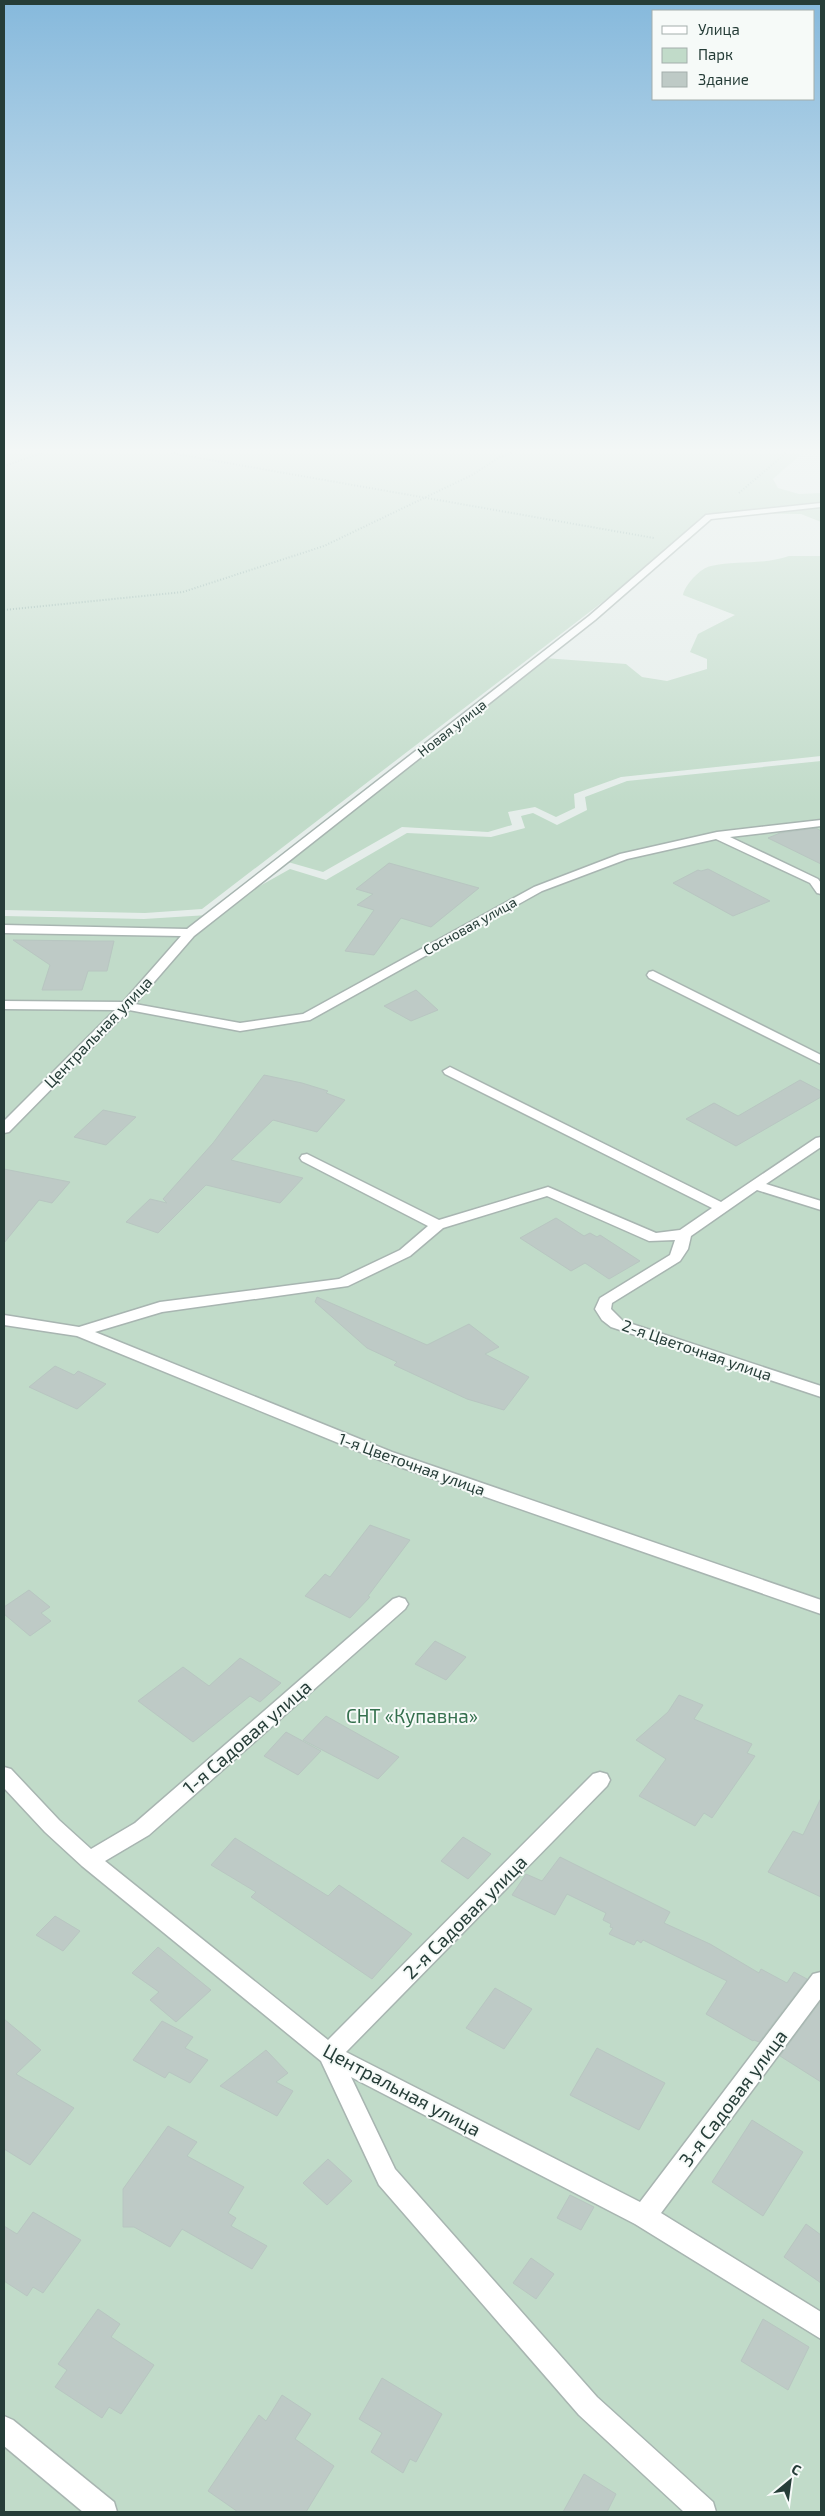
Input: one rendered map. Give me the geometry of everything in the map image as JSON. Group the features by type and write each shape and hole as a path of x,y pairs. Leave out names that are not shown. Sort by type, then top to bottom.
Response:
{"street":[{"name":"Новая улица","path":"190,933 592,618 647,570"},
{"name":"Сосновая улица","path":"4,1005 126,1006 240,1027 306,1017 538,889 624,856 717,835 821,823"},
{"path":"717,835 814,881 821,891"},
{"path":"4,929 190,933"},
{"name":"Центральная улица","path":"4,1129 126,1006 190,933"},
{"path":"653,975 821,1060"},
{"path":"450,1071 722,1208"},
{"path":"80,1332 160,1308 343,1283 405,1252 438,1225 548,1190 654,1238 684,1234 821,1141"},
{"path":"307,1158 438,1225"},
{"path":"755,1185 821,1206"},
{"name":"2-я Цветочная улица","path":"684,1234 680,1249 675,1258 605,1301 603,1309 608,1317 617,1324 821,1392"},
{"name":"1-я Цветочная улица","path":"4,1320 80,1332 386,1456 821,1607"},
{"name":"1-я Садовая улица","path":"89,1860 142,1828 399,1604"},
{"name":"Центральная улица","path":"4,1775 52,1826 89,1860 329,2054 644,2216 821,2326"},
{"name":"2-я Садовая улица","path":"329,2054 600,1780"},
{"name":"3-я Садовая улица","path":"644,2216 821,1981"},
{"path":"329,2054 387,2177 588,2406 703,2512"},
{"path":"4,2429 104,2512"}],"path":[{"path":"4,610 183,592 249,570"}],"green space":[{"path":"4,570 644,570 202,909 145,913 4,910"},
{"path":"701,570 821,570 821,756 621,777 574,794 575,808 556,817 535,807 508,812 512,825 488,832 402,827 323,872 288,862 544,658 626,664 642,677 667,681 707,669 707,659 690,652 698,634 735,615 683,595 690,582"},
{"name":"СНТ «Купавна»","path":"821,761 821,2512 4,2512 4,916 144,919 208,915 290,869 326,880 407,833 491,837 525,828 521,816 533,813 557,825 587,810 585,797 627,781"}],"building":[{"path":"816,828 821,831 821,864 768,838 780,833"},
{"path":"389,863 479,888 431,927 401,918 374,955 345,951 374,910 357,905 373,894 356,889"},
{"path":"708,869 770,901 733,916 673,883 698,870"},
{"path":"13,940 114,941 107,971 88,971 82,990 42,990 50,965"},
{"path":"416,990 438,1010 411,1021 384,1006"},
{"path":"264,1075 328,1091 326,1093 345,1100 317,1132 273,1120 231,1160 303,1178 280,1203 206,1185 158,1233 126,1222 150,1199 167,1203 163,1199 213,1143"},
{"path":"800,1080 821,1091 821,1097 736,1146 686,1119 714,1103 738,1116"},
{"path":"103,1110 136,1117 106,1145 74,1137"},
{"path":"4,1169 70,1182 52,1203 39,1200 4,1243"},
{"path":"556,1218 584,1236 590,1233 597,1237 600,1235 640,1261 609,1279 585,1263 571,1271 520,1238"},
{"path":"317,1297 427,1345 469,1324 499,1347 485,1354 529,1377 504,1410 467,1399 394,1365 397,1362 367,1348 315,1302"},
{"path":"55,1366 74,1375 78,1371 106,1384 77,1409 29,1387"},
{"path":"370,1525 410,1540 368,1596 370,1597 350,1618 305,1596 325,1574 330,1577"},
{"path":"29,1590 50,1607 41,1613 51,1621 30,1636 4,1614 4,1607"},
{"path":"435,1641 466,1657 446,1680 415,1664"},
{"path":"240,1658 281,1683 260,1702 250,1696 193,1742 138,1701 183,1667 209,1686"},
{"path":"679,1695 703,1705 694,1719 752,1744 747,1753 755,1756 712,1818 704,1813 695,1826 639,1796 666,1759 636,1740 668,1712"},
{"path":"326,1716 399,1757 378,1779 303,1740"},
{"path":"286,1732 321,1751 298,1775 264,1756"},
{"path":"821,1798 821,1897 768,1872 793,1831 803,1835"},
{"path":"463,1837 491,1854 468,1879 441,1861"},
{"path":"235,1838 328,1896 339,1885 412,1934 372,1979 251,1897 256,1892 211,1865"},
{"path":"560,1857 670,1912 664,1923 710,1944 759,1973 761,1969 787,1983 794,1972 807,1979 759,2042 753,2041 706,2014 727,1981 643,1940 641,1943 637,1940 634,1945 609,1934 613,1928 610,1927 611,1924 603,1920 606,1913 567,1894 555,1915 512,1895 526,1874 542,1881"},
{"path":"55,1916 80,1931 63,1951 36,1935"},
{"path":"158,1947 211,1990 176,2022 150,2000 159,1992 132,1973"},
{"path":"495,1988 532,2009 504,2049 466,2028"},
{"path":"821,2001 821,2082 780,2056"},
{"path":"4,2019 41,2050 16,2074 74,2108 30,2165 4,2149"},
{"path":"162,2021 193,2037 185,2048 208,2060 190,2083 169,2072 165,2078 133,2060"},
{"path":"597,2048 665,2083 639,2130 570,2095"},
{"path":"266,2050 288,2073 276,2082 293,2091 277,2116 220,2086"},
{"path":"752,2120 803,2152 763,2216 712,2182"},
{"path":"168,2126 197,2142 187,2156 244,2187 228,2213 236,2218 231,2226 267,2246 252,2269 182,2229 170,2247 134,2227 123,2227 123,2189"},
{"path":"328,2159 352,2181 327,2205 303,2183"},
{"path":"570,2195 594,2207 581,2230 557,2218"},
{"path":"33,2212 81,2240 43,2293 33,2287 27,2296 4,2281 4,2226 17,2234"},
{"path":"806,2224 821,2235 821,2283 784,2257"},
{"path":"531,2258 554,2274 536,2299 513,2283"},
{"path":"98,2309 120,2324 111,2337 154,2365 121,2414 109,2407 102,2418 55,2387 67,2370 58,2364"},
{"path":"763,2319 809,2347 788,2390 741,2361"},
{"path":"382,2378 442,2414 416,2462 410,2459 403,2473 371,2452 382,2433 359,2419"},
{"path":"282,2395 311,2414 295,2439 334,2466 306,2512 238,2512 208,2491 259,2415 266,2421"},
{"path":"584,2474 616,2494 607,2512 563,2512"}]}
